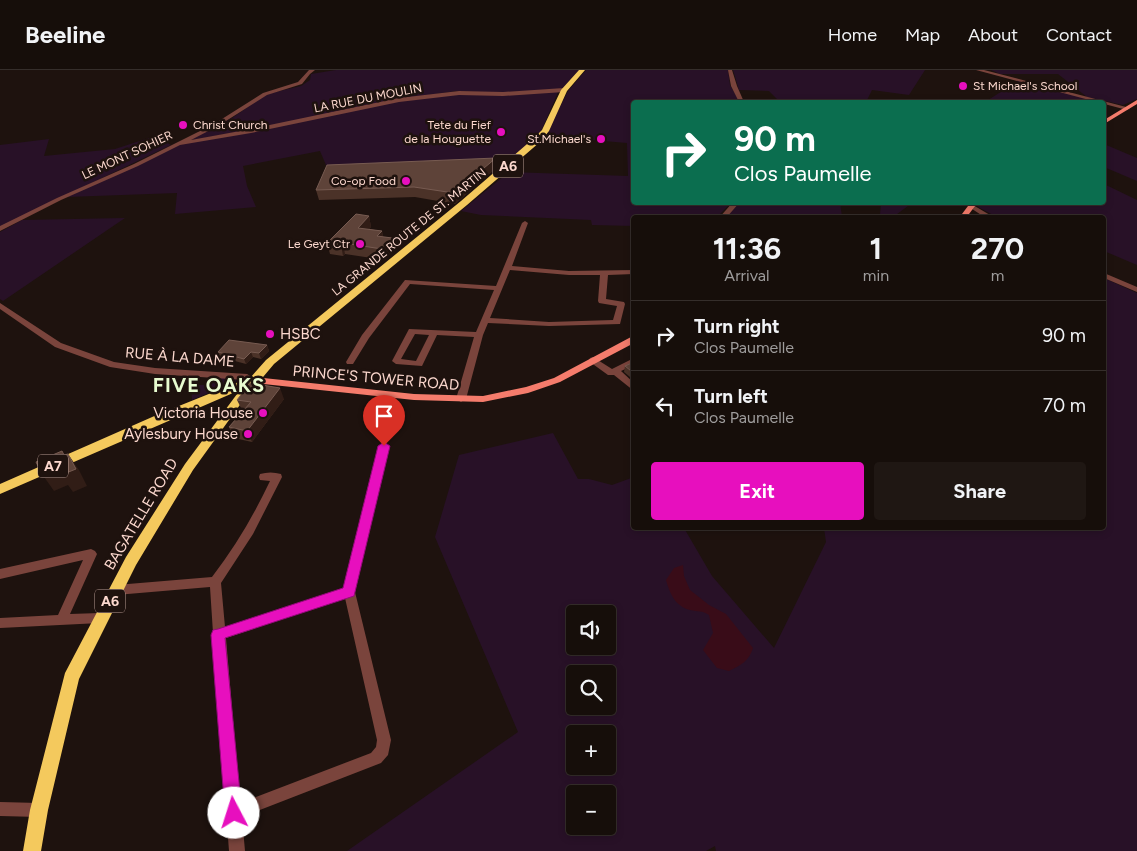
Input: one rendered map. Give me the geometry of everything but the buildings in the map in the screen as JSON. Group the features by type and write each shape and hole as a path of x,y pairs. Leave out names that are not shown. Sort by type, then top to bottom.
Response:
{"main road":[{"name":"A6","path":"564,90 582,70"},
{"name":"LA GRANDE ROUTE DE ST. MARTIN","path":"253,380 270,362 464,203 537,140 545,131 564,90"},
{"path":"1106,121 1137,102"},
{"path":"1127,108 1137,111"},
{"path":"964,215 972,205"},
{"name":"PRINCE'S TOWER ROAD","path":"253,380 414,397 483,399 528,390 557,380 631,341"},
{"name":"A7","path":"0,490 219,393 253,380"},
{"name":"BAGATELLE ROAD","path":"32,851 39,810 71,678 100,618 131,561 176,486 253,380"},
{"path":"219,393 231,391 237,394 238,399"}],"street":[{"name":"LE MONT SOHIER","path":"0,229 216,125 265,94 300,83 308,73 314,70"},
{"path":"730,70 734,86 741,100"},
{"path":"978,70 1096,100"},
{"name":"LA RUE DU MOULIN","path":"177,144 251,131 400,100 459,93 503,94 564,90"},
{"path":"1106,103 1127,108"},
{"path":"725,215 734,205"},
{"path":"974,205 988,215"},
{"path":"461,399 479,335 525,223"},
{"path":"507,268 569,273 631,272"},
{"path":"486,320 549,324 616,322 621,304 602,301 604,273"},
{"path":"1106,276 1137,290"},
{"path":"350,362 365,337 408,282 498,288"},
{"name":"RUE À LA DAME","path":"0,305 58,345 113,365 155,371 247,377 253,380"},
{"path":"434,332 418,364 396,361 412,331 434,332 479,335"},
{"path":"593,360 611,373 631,363"},
{"path":"615,371 631,385"},
{"path":"234,813 376,758 383,750 384,740 349,592 384,446"},
{"path":"237,851 214,582 233,556 265,504 277,477 264,477"},
{"path":"0,574 91,554 62,619"},
{"path":"116,590 214,582"},
{"path":"218,635 349,592"},
{"path":"0,623 100,618"},
{"path":"0,808 39,810"}],"shaded area":[{"path":"336,70 579,70 563,88 559,89 496,93 457,91 392,100 188,141 232,118 262,97 301,86 310,80 311,74"},
{"path":"586,70 728,70 730,85 739,100 631,100 631,205 729,205 719,215 631,215 631,226 592,225 591,220 481,215 461,211 509,172 628,176 627,143 545,136 568,91"},
{"path":"733,70 925,70 909,95 872,90 867,100 778,100 769,91 739,90"},
{"path":"991,70 1137,70 1137,99 1123,105 1087,97 1058,74 1000,74"},
{"path":"1018,81 1095,100 988,100"},
{"path":"558,92 540,134 507,163 422,161 329,172 320,151 243,166 247,186 256,207 175,214 177,193 67,197 178,145 399,101 457,94"},
{"path":"155,136 171,145 0,227 0,145 49,139 44,156 115,149"},
{"path":"1106,145 1137,158 1137,181 1106,168"},
{"path":"1106,185 1137,200 1137,265 1106,252 1106,215 993,215 978,207 979,205 1106,205"},
{"path":"737,205 840,205 842,215 728,215"},
{"path":"881,205 909,205 896,215 880,215"},
{"path":"125,218 3,301 0,299 0,232 22,220"},
{"path":"1106,279 1137,293 1137,851 716,851 715,846 706,851 347,851 518,732 435,537 459,455 553,433 578,479 589,479 612,485 631,478 631,530 685,530 712,576 774,648 826,542 824,530 1106,530"},
{"path":"215,376 234,378 237,381 192,400 191,385 210,385"},
{"path":"683,565 684,576 690,590 709,605 726,614 753,648 744,662 729,671 717,668 703,650 713,633 709,615 680,606 669,590 666,580 674,568"}],"place":[{"name":"St Michael's School","path":"963,86"},
{"name":"Christ Church","path":"183,125"},
{"name":"Tete du Fief de la Houguette","path":"501,132"},
{"name":"St.Michael's","path":"601,139"},
{"name":"Co-op Food","path":"406,181"},
{"name":"Le Geyt Ctr","path":"360,244"},
{"name":"HSBC","path":"270,334"},
{"name":"Victoria House","path":"263,413"},
{"name":"Aylesbury House","path":"248,434"}],"district":[{"name":"FIVE OAKS","path":"209,385"}],"route":[{"path":"234,813 218,635 349,592 384,446"}]}
